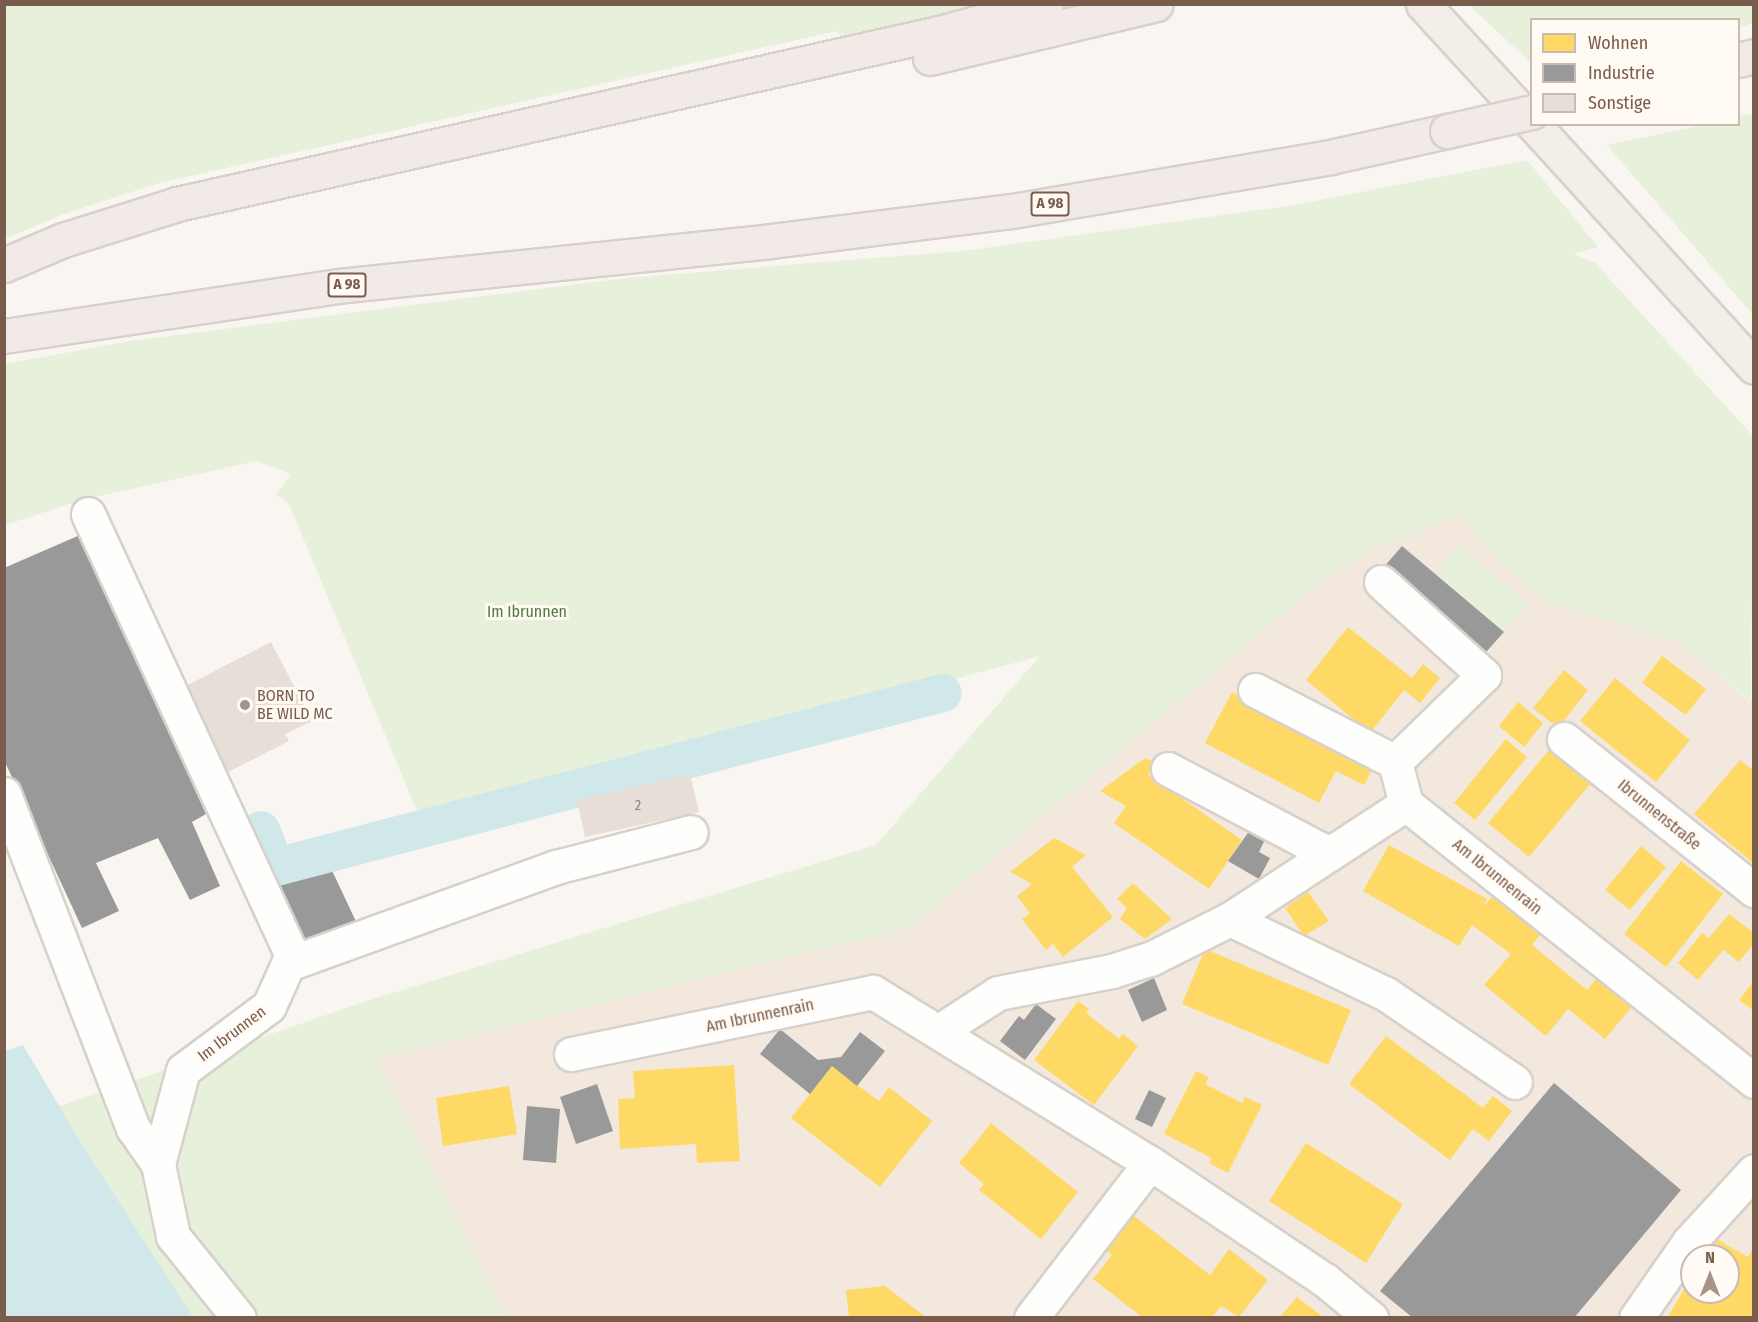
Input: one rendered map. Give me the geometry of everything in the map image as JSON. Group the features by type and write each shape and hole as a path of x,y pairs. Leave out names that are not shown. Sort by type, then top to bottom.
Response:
{"highway":[{"path":"4,266 63,240 177,204 297,179 939,33 1046,4"},
{"path":"297,179 523,148 1051,32 1156,4"},
{"name":"A 98","path":"4,336 338,286 770,241 1012,211 1330,157 1530,112"}],"main road":[{"path":"1423,4 1530,122"},
{"path":"1534,126 1754,367"}],"street":[{"path":"88,514 292,955 288,964"},
{"path":"1382,582 1484,675 1395,762"},
{"path":"939,1031 998,993 1112,970 1150,959 1230,919 1406,804 1395,762 1255,690"},
{"name":"Ibrunnenstraße","path":"1564,739 1754,890"},
{"path":"1168,769 1329,854"},
{"path":"4,794 133,1128 158,1164"},
{"name":"Am Ibrunnenrain","path":"1406,804 1754,1081"},
{"path":"288,964 556,867 691,832"},
{"path":"1230,919 1386,994 1515,1082"},
{"name":"Im Ibrunnen","path":"239,1317 173,1236 158,1164 183,1070 269,1006 288,964"},
{"name":"Am Ibrunnenrain","path":"572,1054 873,993 939,1031 1150,1163 1325,1280 1371,1317"},
{"path":"1031,1317 1150,1163"},
{"path":"1636,1317 1689,1242 1748,1186"}],"shaded area":[{"path":"1461,515 1496,558 1545,601 1680,642 1750,702 1753,698 1753,1317 505,1317 376,1058 909,928 1328,576 1372,550"}],"green space":[{"path":"5,5 983,5 843,42 837,31 159,183 61,215 5,239"},
{"path":"1469,5 1753,5 1753,23 1740,28 1740,18 1530,18 1530,62"},
{"path":"1754,114 1753,315 1607,145 1699,126 1740,126 1740,117"},
{"path":"1527,160 1598,247 1573,254 1594,262 1753,436 1751,702 1680,642 1545,601 1496,558 1461,515 1372,550 1328,576 909,928 376,1058 505,1317 5,1317 4,1125 376,998 876,845 1040,656 422,823 289,504 276,494 291,474 256,461 82,500 5,525 5,364 130,341 626,278 963,251 1289,206"},
{"path":"1459,546 1528,604 1504,632 1435,574"}],"water":[{"path":"23,1045 81,1143 193,1317 5,1317 5,1051"}],"building: Wohnen":[{"path":"1348,627 1412,678 1423,664 1440,678 1420,703 1404,690 1370,733 1306,680"},
{"path":"1662,656 1706,689 1686,715 1642,683"},
{"path":"1564,670 1588,690 1558,728 1533,708"},
{"path":"1615,678 1690,740 1656,782 1580,721"},
{"path":"1232,692 1374,766 1364,785 1336,771 1319,803 1205,743"},
{"path":"1518,702 1543,723 1524,747 1499,726"},
{"path":"1506,739 1527,757 1475,820 1454,803"},
{"path":"1549,750 1590,784 1529,857 1488,823"},
{"path":"1145,758 1156,763 1148,775 1242,840 1209,889 1114,823 1126,806 1100,791"},
{"path":"1740,760 1754,771 1754,864 1694,814"},
{"path":"1054,838 1086,855 1072,867 1113,917 1063,957 1053,944 1046,950 1022,919 1030,913 1017,896 1032,884 1010,872"},
{"path":"1389,845 1487,899 1482,907 1496,893 1544,930 1532,945 1587,990 1601,973 1636,1002 1605,1039 1568,1009 1546,1036 1484,985 1511,954 1472,925 1459,946 1363,891"},
{"path":"1641,846 1666,867 1630,910 1605,890"},
{"path":"1681,861 1723,894 1666,967 1624,934"},
{"path":"1133,883 1172,919 1145,939 1120,919 1127,908 1117,899"},
{"path":"1308,892 1329,921 1304,936 1285,908"},
{"path":"1729,914 1754,933 1754,943 1739,962 1723,950 1698,980 1678,963 1702,933 1709,938"},
{"path":"1205,949 1351,1010 1328,1065 1182,1004"},
{"path":"1754,981 1754,1011 1739,1000"},
{"path":"1078,1001 1089,1009 1086,1013 1119,1039 1123,1034 1138,1046 1094,1105 1034,1060"},
{"path":"1386,1036 1483,1108 1493,1096 1512,1111 1489,1141 1473,1129 1450,1160 1349,1084"},
{"path":"734,1065 740,1161 697,1163 696,1144 620,1149 618,1099 635,1098 633,1071"},
{"path":"832,1066 879,1101 889,1087 932,1121 880,1187 791,1118"},
{"path":"1196,1071 1209,1077 1205,1084 1242,1103 1245,1097 1262,1105 1228,1173 1209,1163 1212,1158 1164,1134"},
{"path":"509,1086 517,1134 443,1146 436,1098"},
{"path":"991,1123 1078,1192 1041,1239 979,1190 984,1184 959,1163"},
{"path":"1306,1143 1403,1204 1366,1263 1269,1201"},
{"path":"1130,1213 1210,1275 1229,1249 1268,1280 1239,1317 1221,1306 1212,1317 1142,1317 1093,1279 1112,1255 1103,1248"},
{"path":"1713,1237 1725,1244 1709,1244"},
{"path":"1754,1246 1754,1317 1668,1317 1680,1296 1680,1304 1740,1304 1740,1252 1748,1257"},
{"path":"885,1286 926,1317 849,1317 846,1290"},
{"path":"1297,1297 1323,1317 1280,1317"}],"building: Industrie":[{"path":"80,535 206,814 192,822 220,886 190,900 158,838 96,863 119,911 82,928 4,760 4,568"},
{"path":"1402,546 1504,632 1478,661 1377,575"},
{"path":"1255,823 1270,829 1259,852 1270,858 1259,879 1228,861"},
{"path":"327,860 360,930 307,954 275,883"},
{"path":"1154,978 1167,1010 1142,1022 1128,990"},
{"path":"1036,1004 1056,1019 1025,1060 1000,1041 1019,1016 1024,1020"},
{"path":"780,1029 818,1060 841,1057 860,1032 885,1051 857,1086 832,1066 810,1094 760,1054"},
{"path":"1554,1083 1681,1190 1574,1318 1413,1318 1380,1291"},
{"path":"597,1084 613,1131 576,1144 560,1097"},
{"path":"1149,1090 1166,1098 1152,1127 1135,1119"},
{"path":"527,1106 560,1109 556,1163 523,1160"}],"building: Sonstige":[{"name":"BORN TO BE WILD MC","path":"271,642 312,721 285,734 289,741 222,775 178,690"},
{"path":"690,774 699,812 585,837 577,800"}],"waterway":[{"path":"261,830 276,867 943,693"}],"place":[{"name":"BORN TO BE WILD MC","path":"245,705"}]}
